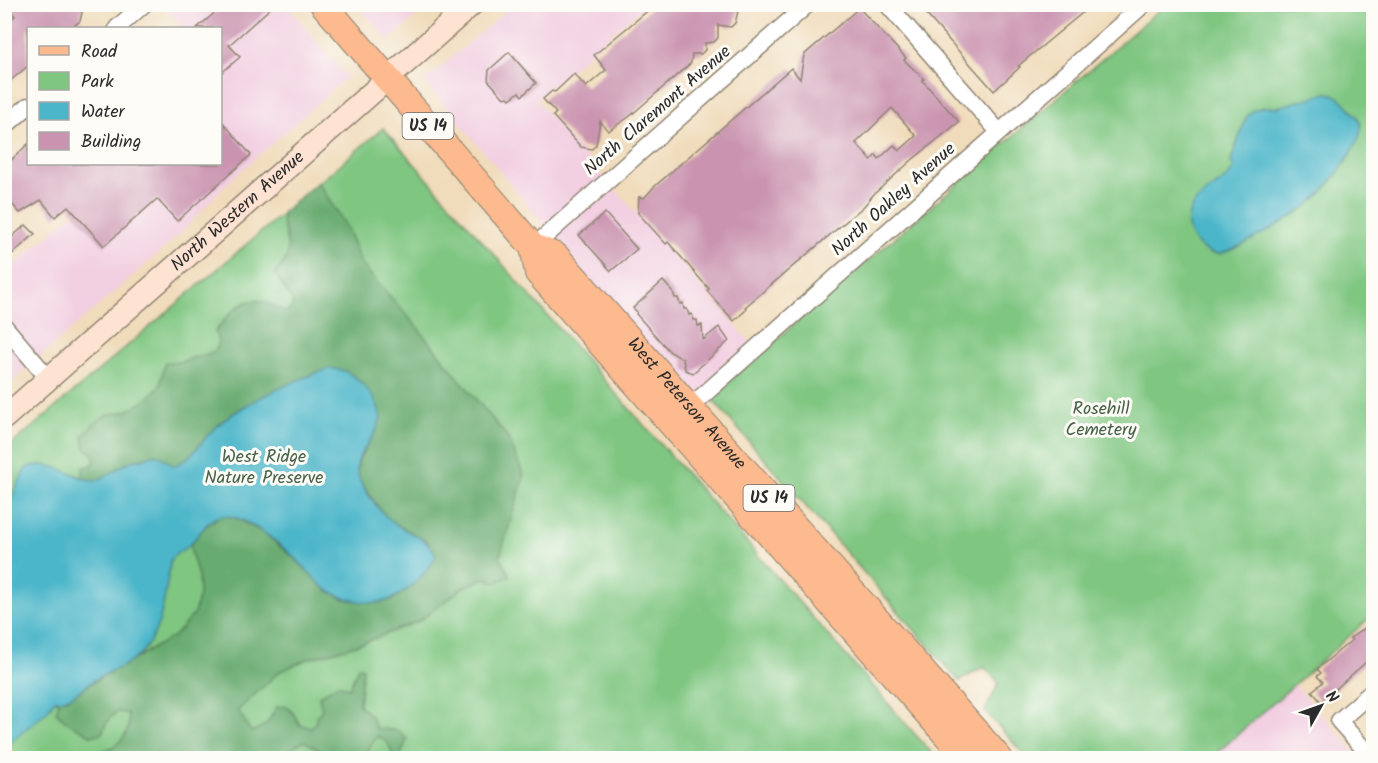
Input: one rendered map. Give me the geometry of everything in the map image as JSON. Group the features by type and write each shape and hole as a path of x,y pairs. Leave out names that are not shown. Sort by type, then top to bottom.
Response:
{"main road":[{"name":"West Peterson Avenue","path":"323,4 533,247 556,256 999,759"},
{"name":"North Western Avenue","path":"4,418 472,4"},
{"name":"West Peterson Avenue","path":"533,247 538,273 967,759"}],"street":[{"path":"118,27 144,4"},
{"name":"North Claremont Avenue","path":"533,247 808,4"},
{"path":"887,4 999,132"},
{"name":"North Oakley Avenue","path":"670,424 1144,4"},
{"path":"4,127 27,107"},
{"path":"4,326 49,379"},
{"path":"1372,759 1339,721 1374,690"}],"shaded area":[{"path":"163,5 287,5 346,78 221,189 180,234 5,388 4,274 130,165 222,165 222,84 227,79 222,73 222,27 182,27"},
{"path":"356,5 431,5 389,40"},
{"path":"513,5 645,5 536,100 760,353 699,406 599,293 426,83 426,80"},
{"path":"1295,685 1360,758 1211,758"}],"green space":[{"name":"Rosehill Cemetery","path":"1165,5 1373,5 1373,615 1211,758 1027,758 985,711 999,683 984,667 959,681 710,397"},
{"name":"West Ridge Nature Preserve","path":"383,128 936,758 5,758 4,451"},
{"path":"318,182 346,226 362,265 411,320 508,438 524,476 500,556 510,576 495,583 485,578 464,587 419,621 363,643 305,660 279,672 238,710 251,732 266,725 277,707 286,706 300,725 311,727 322,710 319,696 338,684 349,688 360,667 363,668 359,705 371,716 376,728 399,731 407,739 397,758 394,758 388,743 378,736 365,758 334,758 304,741 280,758 198,758 194,756 192,758 83,758 108,749 119,742 128,727 127,713 117,712 109,719 102,733 92,736 67,722 56,712 59,703 55,700 67,699 102,676 174,636 194,614 199,595 198,576 191,552 191,543 201,530 218,517 225,515 240,520 263,532 327,590 344,599 370,602 392,600 417,580 428,542 390,521 362,484 357,473 359,460 380,421 375,401 331,368 286,385 239,410 215,428 181,463 174,466 158,455 133,461 101,479 89,480 83,477 83,467 91,466 95,461 92,453 85,448 83,436 106,415 127,411 146,400 160,386 165,362 180,362 217,349 218,339 215,332 242,304 256,301 267,303 286,312 291,309 293,302 275,274 284,262 288,250 282,213"}],"water":[{"path":"1327,93 1344,101 1358,118 1361,126 1356,145 1332,180 1315,199 1301,210 1250,241 1219,254 1203,249 1191,236 1188,225 1189,214 1193,205 1200,198 1230,174 1234,167 1231,161 1246,118 1253,110 1278,107"},
{"path":"331,368 351,374 369,392 378,407 380,421 378,428 358,460 358,475 367,492 386,516 422,539 433,549 436,556 424,572 410,587 392,599 373,603 350,600 325,589 290,553 256,527 233,517 217,517 208,523 187,547 171,559 158,624 146,647 137,657 101,676 71,696 55,700 46,712 5,747 5,539 11,531 14,492 26,468 35,465 52,466 94,481 129,462 151,455 158,455 174,466 186,459 215,428 239,410 286,385"}],"building":[{"path":"5,4 84,4 80,21 72,27 27,27 27,67 4,86 4,25 15,16"},
{"path":"225,4 275,4 229,45 240,57 222,72 222,27 198,27"},
{"path":"656,4 740,4 735,23 731,27 718,25 718,38 714,42 705,43 705,50 701,54 692,54 691,63 629,117 608,131 600,121 596,145 592,149 581,147 553,116 556,113 543,99 552,91 555,92 574,74 586,87 606,70 594,55"},
{"path":"917,4 1093,4 1018,66 1020,67 994,91"},
{"path":"859,8 906,58 904,60 924,79 922,80 959,122 912,160 864,206 745,307 747,309 734,321 668,242 666,244 638,213 639,197 644,198 791,68 800,79 804,55","holes":["892,108 916,136 899,151 894,145 879,159 876,155 871,160 856,143"]},
{"path":"509,52 536,83 522,96 519,92 510,99 504,98 488,80 489,70"},
{"path":"222,121 251,155 177,221 157,199 104,246 68,206 55,217 41,200 20,213 4,195 4,167 27,145 27,165 222,165"},
{"path":"605,213 637,249 611,271 579,235"},
{"path":"26,225 35,234 11,255 4,248 4,243"},
{"path":"663,281 673,292 675,298 678,298 680,304 683,303 689,315 692,314 694,320 697,320 698,326 702,325 703,340 719,327 729,341 693,373 685,370 683,359 670,352 633,308"},
{"path":"1368,626 1374,632 1374,655 1321,702 1312,691 1323,682 1317,676 1321,673 1317,669 1352,640 1350,638"}]}
